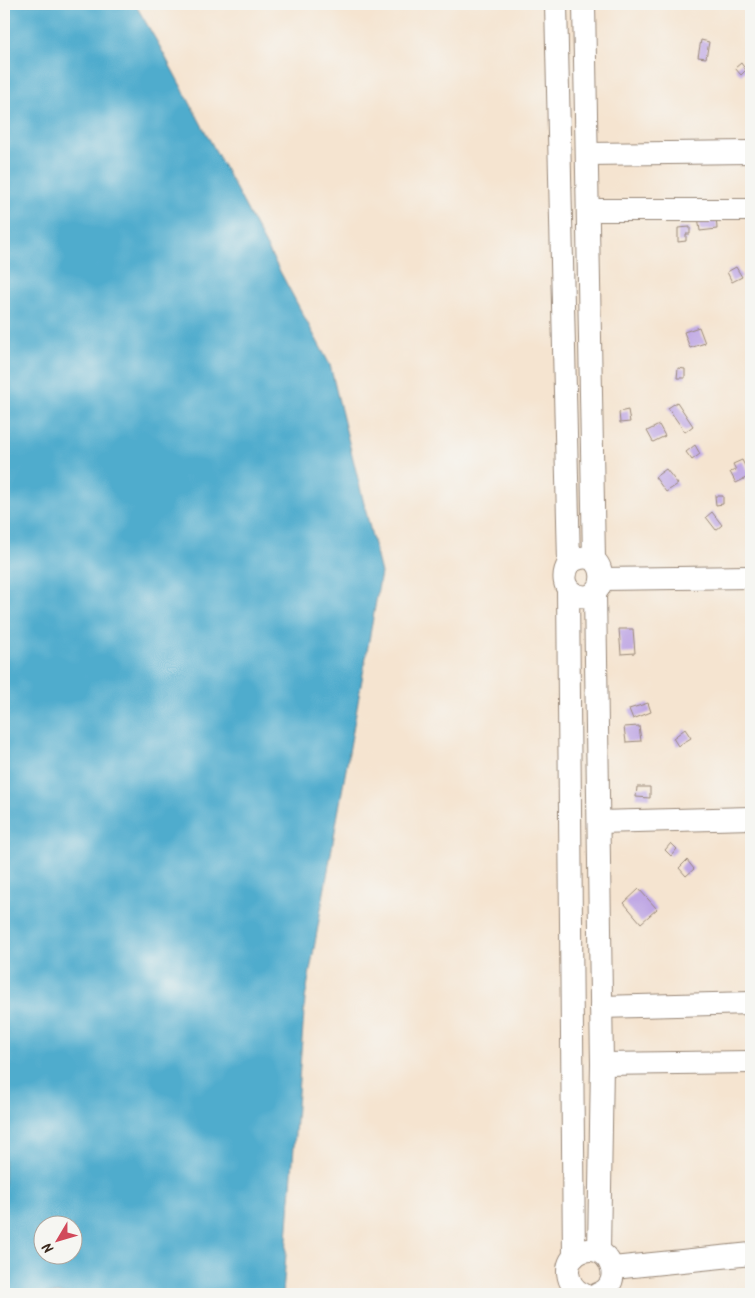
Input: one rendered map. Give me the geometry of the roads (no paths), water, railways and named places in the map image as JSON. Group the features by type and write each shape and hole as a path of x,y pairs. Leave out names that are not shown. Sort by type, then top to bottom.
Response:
{"street":[{"path":"556,4 569,562 563,576 564,583 568,589 574,594 581,596 589,595 597,577"},
{"path":"584,4 597,577 601,1007 606,1260 614,1275 612,1282 589,1293 568,1277 570,1263 574,1257 581,1252 590,1250 606,1260 751,1254"},
{"path":"587,154 751,152"},
{"path":"588,210 751,210"},
{"path":"569,562 576,558 586,557 597,577"},
{"path":"597,577 751,577"},
{"path":"568,589 574,1257"},
{"path":"599,822 751,818"},
{"path":"601,1007 751,1003"},
{"path":"602,1064 751,1062"}],"water":[{"path":"4,4 135,4 159,45 330,365 381,573 305,999 283,1294 4,1294"}]}
